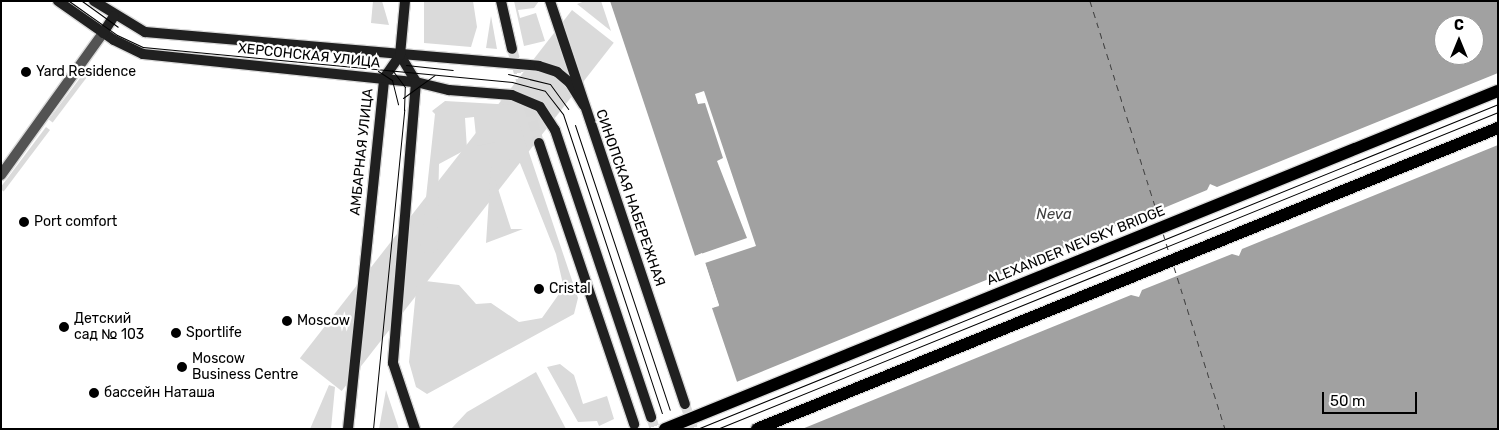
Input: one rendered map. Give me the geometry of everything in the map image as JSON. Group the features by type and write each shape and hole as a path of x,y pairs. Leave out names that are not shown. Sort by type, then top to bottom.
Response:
{"main road":[{"name":"ХЕРСОНСКАЯ УЛИЦА","path":"58,1 103,33 143,54 416,82 528,99 540,107 555,130 652,417"},
{"name":"ХЕРСОНСКАЯ УЛИЦА","path":"94,1 114,16 146,32 539,66 557,72 570,83 584,105"},
{"path":"405,1 400,55 416,82 393,363 415,429"},
{"path":"501,1 512,49"},
{"name":"СИНОПСКАЯ НАБЕРЕЖНАЯ","path":"550,1 684,404"},
{"path":"103,33 114,16"},
{"name":"АМБАРНАЯ УЛИЦА","path":"348,429 384,78 400,55"},
{"name":"ALEXANDER NEVSKY BRIDGE","path":"666,429 1498,91"},
{"path":"757,429 1498,128"},
{"path":"539,143 634,424"}],"street":[{"path":"1,175 103,33"}],"shaded area":[{"path":"373,1 382,1 389,25 371,23"},
{"path":"424,1 473,1 477,27 471,47 424,43"},
{"path":"514,1 539,1 534,8 518,10 520,18 536,13 545,41 524,46"},
{"path":"585,1 601,1 611,31 577,4"},
{"path":"572,10 614,43 342,391 300,358"},
{"path":"491,16 497,49 486,48"},
{"path":"83,74 87,77 53,123 49,120"},
{"path":"445,101 513,105 578,298 574,314 427,394 416,387 409,362 417,280 459,285 476,304 491,303 519,322 542,318 559,294 565,293 556,254 518,158 510,160 496,142 477,146 474,117 465,118 467,149 439,164 437,252 420,253 435,114 432,111"},
{"path":"46,127 50,130 4,192 1,187"},
{"path":"491,167 511,229 523,229 486,243"},
{"path":"560,364 574,375 583,404 607,396 614,419 599,426 597,421 578,422 547,367"},
{"path":"536,372 566,429 451,429 467,412"},
{"path":"329,385 335,387 331,429 310,429"},
{"path":"386,390 399,429 379,429"}],"water":[{"name":"Neva","path":"610,1 1498,1 1498,429 753,429 712,308 719,305 702,253 695,256"}],"pier":[{"path":"1498,73 1498,145 1242,249 1239,256 1232,254 1142,290 1139,297 1131,295 802,429 750,429 734,383 1106,231 1110,224 1118,227 1207,190 1210,184 1217,187"},
{"path":"704,91 756,246 705,263 719,306 712,308 716,304 700,256 695,256 747,238 717,161 723,158 705,103 698,104 695,94"}],"ferry route":[{"path":"1090,1 1160,222"},
{"path":"1163,233 1170,256"},
{"path":"1174,267 1225,429"}],"tunnel":[{"path":"512,49 539,143"},
{"path":"685,404 693,429"},
{"path":"651,417 655,429"}],"tram line":[{"path":"69,1 117,35 143,47 512,82 545,91 563,114 662,413"},
{"path":"82,1 118,27"},
{"path":"406,65 453,70"},
{"path":"373,429 404,110 405,87 392,70"},
{"path":"378,71 392,80 398,104"},
{"path":"508,74 550,84 568,109"},
{"path":"403,98 435,75"},
{"path":"697,429 1498,104"},
{"path":"717,429 1498,112"},
{"path":"575,125 670,410"}],"place":[{"name":"Yard Residence","path":"26,72"},
{"name":"Port comfort","path":"24,222"},
{"name":"Cristal","path":"539,289"},
{"name":"Moscow","path":"287,321"},
{"name":"Детский сад № 103","path":"64,327"},
{"name":"Sportlife","path":"176,333"},
{"name":"Moscow Business Centre","path":"182,367"},
{"name":"бассейн Наташа","path":"94,393"}]}
